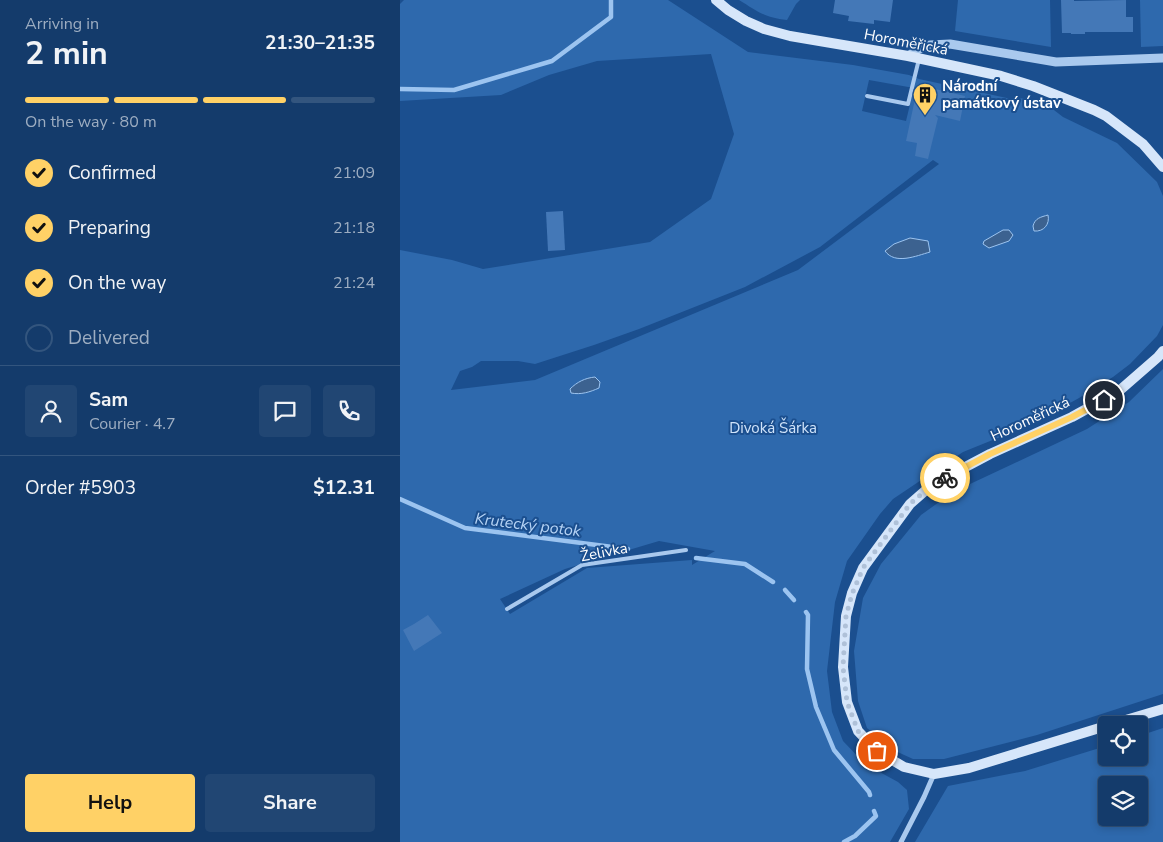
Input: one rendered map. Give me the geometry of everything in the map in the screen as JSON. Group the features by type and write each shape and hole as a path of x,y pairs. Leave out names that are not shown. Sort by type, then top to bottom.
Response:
{"main road":[{"name":"Horoměřická","path":"716,0 741,18 773,32 908,56 1001,76 1033,86 1106,116 1142,144 1163,167"},
{"name":"Horoměřická","path":"1098,728 969,768 934,774 904,767 877,751 858,731 847,702 843,667 846,616 852,594 863,568 910,504 926,490 990,454 1072,417 1119,391 1163,352"},
{"name":"Horoměřická","path":"1139,716 1163,709"}],"street":[{"path":"908,56 918,49 930,45 950,44 1056,62 1163,58"},
{"path":"901,842 934,774"}],"lane":[{"path":"867,96 908,104 919,59"},
{"name":"Želivka","path":"507,609 582,565 686,550"}],"green space":[{"name":"Divoká Šárka","path":"404,0 668,0 748,52 853,65 909,75 919,79 1016,100 1017,98 1041,100 1063,117 1117,143 1157,182 1163,196 1163,325 1157,336 1130,364 1079,398 1032,424 963,452 893,499 880,514 847,561 835,602 827,671 832,712 843,741 865,764 898,782 907,790 909,809 890,842 400,842 400,250 452,260 483,269 650,242 711,199 734,134 711,54 597,61 549,75 501,95 400,101 400,4","holes":["869,80 914,88 906,121 862,111","933,160 939,164 798,270 535,380 451,390 460,371 472,367 481,361 518,361 535,364 594,345 745,287 820,247","659,541 715,551 692,565 692,560 587,568 510,614 500,599 565,569"]},
{"path":"739,0 800,0 787,20 767,16"},
{"path":"958,0 1050,0 1051,47 955,31"},
{"path":"1140,0 1163,0 1163,46 1141,47"},
{"path":"1163,369 1163,694 1037,735 944,759 913,759 891,749 867,728 858,701 854,651 863,598 881,564 921,515 953,492 1087,429 1129,402"},
{"path":"1163,728 1163,842 915,842 948,786 1025,771 1098,748 1098,766 1148,766 1148,733"}],"shaded area":[{"path":"1048,215 1046,227 1034,231 1035,221"},
{"path":"1003,230 1009,230 1013,235 1009,241 989,248 983,244 984,241"},
{"path":"910,238 928,241 930,252 900,259 894,258 885,251 894,244"},
{"path":"595,377 600,382 599,388 585,393 571,393 570,389 575,384"}],"building":[{"path":"835,0 893,0 890,22 874,20 874,24 848,21 849,16 833,13"},
{"path":"1061,0 1126,0 1126,17 1133,17 1133,32 1062,33"},
{"name":"Národní památkový ústav","path":"918,85 965,96 960,121 935,115 938,118 928,159 915,156 917,143 906,141"},
{"path":"563,211 565,250 548,251 546,212"},
{"path":"428,615 442,633 414,651 403,630"}],"waterway":[{"path":"400,89 454,90 552,61 611,17 611,0"},
{"name":"Krutecký potok","path":"400,499 465,528 628,549"},
{"name":"Krutecký potok","path":"696,558 745,564 773,582"},
{"name":"Krutecký potok","path":"785,590 794,600"},
{"name":"Krutecký potok","path":"806,612 808,615 807,669 816,707 834,750 870,795"},
{"name":"Krutecký potok","path":"844,842 855,836 876,816 874,811"}],"way so far":[{"path":"877,751 858,731 847,702 843,667 846,616 852,594 863,568 910,504 926,490 945,478"}],"place":[{"name":"Národní památkový ústav","path":"925,116"}],"route":[{"path":"945,478 990,454 1072,417 1104,400"}]}
